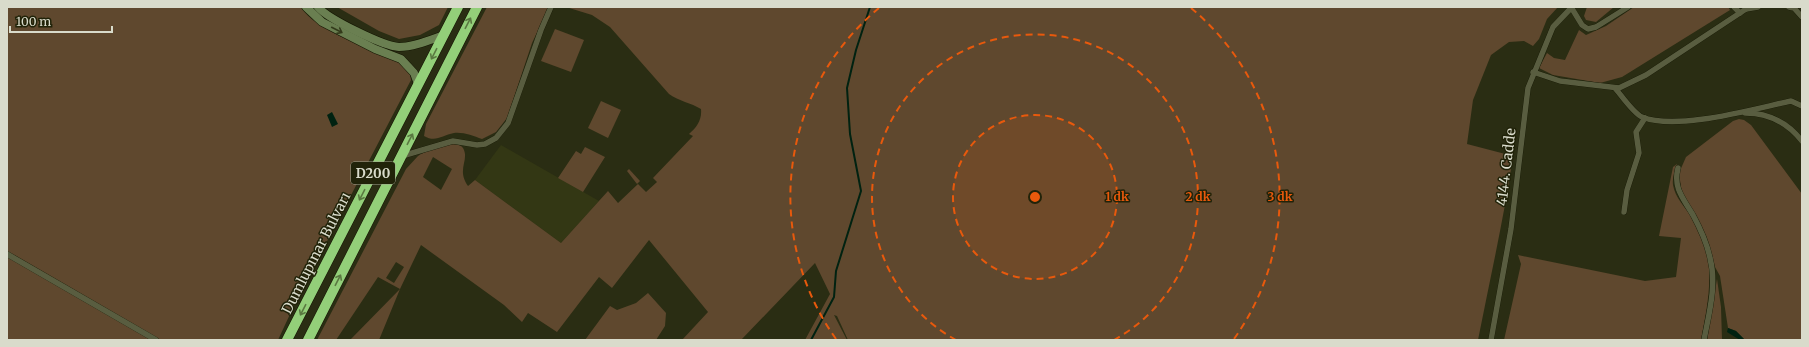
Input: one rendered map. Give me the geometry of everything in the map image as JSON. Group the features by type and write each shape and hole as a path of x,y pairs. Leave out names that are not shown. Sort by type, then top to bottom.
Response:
{"highway":[{"name":"Dumlupınar Bulvarı","path":"287,340 458,7"},
{"name":"D200","path":"308,340 477,7"}],"main road":[{"path":"306,7 322,22 375,49 401,59 414,73 418,84"},
{"path":"318,7 329,16 390,45 411,45 444,35"}],"street":[{"path":"401,156 453,141 477,145 485,144 496,138 508,122 541,30 551,7"},
{"path":"1572,7 1582,25 1588,29 1596,27 1628,7"},
{"name":"4144. Cadde","path":"1491,340 1511,229 1528,88 1533,72 1553,27 1572,7"},
{"path":"1734,7 1745,10"},
{"path":"1533,72 1560,81 1615,88 1629,84 1646,75 1745,10 1758,7"},
{"path":"1789,7 1794,8 1802,17"},
{"path":"1615,88 1640,117 1675,122 1735,113 1791,101 1802,106"},
{"path":"1735,113 1760,113 1780,121 1794,132 1802,141"},
{"path":"1624,212 1627,190 1639,153 1636,132 1645,118"},
{"path":"1678,168 1675,177 1677,187 1700,230 1710,257 1713,275 1704,340"},
{"path":"7,254 156,340"}],"shaded area":[{"path":"7,7 301,7 308,16 332,32 401,61 409,70 411,80 298,297 278,340 7,340"},
{"path":"337,7 448,7 439,25 420,35 399,39 379,31"},
{"path":"487,7 549,7 532,43 507,118 496,132 482,139 461,133 454,133 436,139 428,138 424,136 426,124"},
{"path":"566,7 1558,7 1547,19 1539,39 1533,46 1524,41 1509,42 1491,55 1473,100 1467,144 1513,156 1478,340 848,340 837,316 834,315 847,340 805,340 830,294 815,263 741,340 682,340 708,312 649,240 612,288 599,277 557,332 528,313 522,322 504,305 421,245 400,289 378,277 336,340 317,340 406,169 418,156 441,146 455,144 460,145 465,152 463,175 468,186 475,180 561,243 608,191 618,203 638,184 646,192 657,182 653,178 693,136 689,134 694,129 701,117 701,109 669,94 610,27 592,15","holes":["433,157 452,169 441,190 423,177","396,262 404,267 394,283 386,278"]},
{"path":"1587,7 1614,7 1596,22 1586,20 1584,16"},
{"path":"1634,7 1728,7 1730,10 1622,77 1600,83 1553,75 1539,68 1547,53 1554,58 1565,60 1579,30 1586,35 1606,26"},
{"path":"555,29 584,40 571,72 541,61"},
{"path":"601,101 621,110 608,138 588,128"},
{"path":"332,112 338,124 332,127 327,115"},
{"path":"1739,119 1744,120 1751,125 1802,194 1802,340 1745,340 1736,331 1728,328 1720,276 1715,267 1706,236 1682,194 1679,173 1686,157 1733,121"},
{"path":"501,145 599,201 561,243 475,180"},
{"path":"585,147 605,157 583,192 558,178 576,151 581,154"},
{"path":"1677,164 1673,179 1674,189 1696,226 1708,258 1709,289 1701,340 1504,340 1521,264 1518,255 1645,281 1676,277 1681,238 1659,236 1673,167"},
{"path":"629,169 640,181 637,184 627,171"},
{"path":"1717,279 1721,307 1722,340 1707,340"},
{"path":"400,289 379,340 350,340"},
{"path":"648,293 666,313 665,326 656,340 585,340 610,306 617,310 636,303"},
{"path":"1728,328 1736,331 1745,340 1740,340 1727,332"}],"waterway":[{"path":"811,340 834,297 836,271 861,191 850,134 847,88 856,50 870,7"}]}
